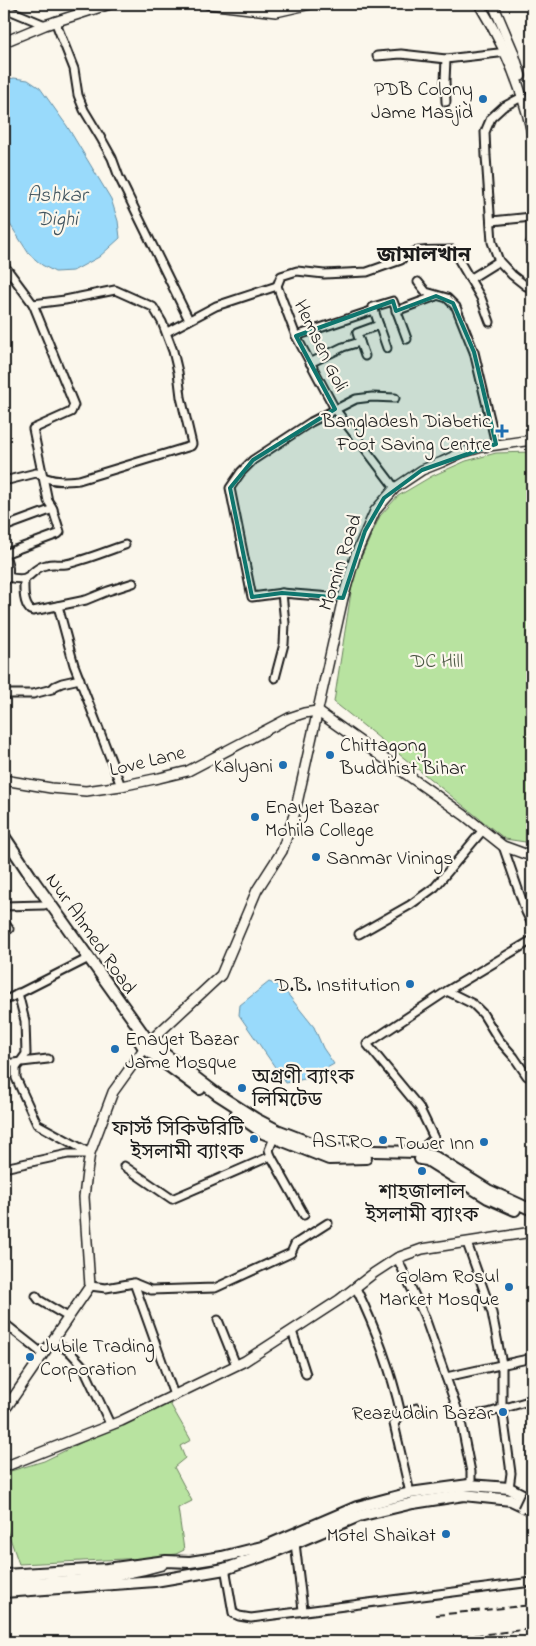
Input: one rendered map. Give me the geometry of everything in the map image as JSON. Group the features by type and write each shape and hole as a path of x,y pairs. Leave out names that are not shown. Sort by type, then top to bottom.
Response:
{"main road":[{"path":"4,42 55,21 110,4"},
{"path":"208,4 276,8 311,4"},
{"path":"479,4 509,52 527,96 532,119"},
{"path":"493,4 532,133"},
{"name":"Momin Road","path":"90,1286 84,1197 90,1154 113,1092 149,1046 221,975 257,890 282,851 295,812 343,598 356,554 374,511 395,488 422,470 461,453 496,444 532,440"},
{"path":"317,711 399,767 503,846 524,854 532,854"},
{"name":"Love Lane","path":"4,780 51,788 86,791 120,786 188,771 289,718 317,711"},
{"name":"Nur Ahmed Road","path":"4,836 149,1046"},
{"path":"4,846 44,905 149,1046 217,1094 276,1134 329,1159 407,1158 427,1160 488,1198 532,1217"},
{"path":"276,1134 329,1150 418,1152 435,1156 488,1190 532,1210"},
{"path":"4,1467 121,1421 236,1365 292,1331 397,1258 422,1249 532,1232"},
{"path":"4,1411 90,1286"},
{"path":"4,1575 107,1569 175,1561 190,1562 222,1557 266,1546 356,1506 410,1493 471,1485 509,1488 532,1500"},
{"path":"4,1592 50,1590 174,1579 225,1568 295,1543 359,1516 413,1503 464,1495 511,1500 527,1510"},
{"path":"96,1578 140,1571 175,1561"},
{"path":"4,1583 96,1578 151,1577 174,1579"}],"street":[{"path":"4,8 45,25"},
{"path":"55,21 74,70 78,95 84,110 112,158 119,177 189,320"},
{"path":"377,56 401,54 446,59 509,52"},
{"path":"446,59 446,102"},
{"path":"522,97 503,107 491,118 485,132 492,242 499,261 519,281 532,288"},
{"path":"492,221 532,217"},
{"path":"167,332 216,306 277,286 281,276 297,271 324,274 367,272 401,260 403,256 417,250 428,252 453,250 481,298 490,322"},
{"path":"470,279 499,261"},
{"path":"4,265 33,304 74,405 71,412 34,429 48,501 53,509 60,533 4,553 9,572 6,579 24,579 42,566 64,564 125,545"},
{"path":"418,282 426,292 447,298 453,303 474,352 496,444"},
{"name":"Hemsen Goli","path":"277,286 296,336 335,409 395,488"},
{"path":"4,481 36,473 44,478 60,481 79,480 191,446 192,444 181,397 178,372 167,332 152,308 115,290 33,304"},
{"path":"396,311 436,296"},
{"path":"387,348 373,307 393,301 407,339"},
{"path":"296,336 374,310"},
{"path":"365,356 357,333 379,325"},
{"path":"310,363 344,347 360,342"},
{"path":"343,598 282,593 255,598 251,595 230,488 241,472 254,460 311,422 356,400 372,397 395,398"},
{"path":"4,527 53,509"},
{"path":"24,579 25,601 30,610 43,610 86,600 117,587 133,583"},
{"path":"275,678 284,644 285,623 282,593"},
{"path":"58,606 74,665 120,786"},
{"path":"4,694 33,694 52,689 62,683 80,679"},
{"path":"359,934 410,905 435,887 483,830"},
{"path":"503,846 532,924"},
{"path":"4,906 44,905"},
{"path":"4,922 9,929"},
{"path":"418,1152 434,1138 419,1107 367,1044 447,991 532,940"},
{"path":"4,1001 84,960"},
{"path":"447,991 473,1004 483,1014 499,1040 527,1076"},
{"path":"18,994 26,1028 26,1054 16,1068 16,1078 37,1124 90,1154"},
{"path":"4,1064 48,1059"},
{"path":"276,1134 269,1150 271,1156 304,1215"},
{"path":"4,1168 68,1154 90,1154"},
{"path":"124,1166 172,1199 271,1156"},
{"path":"90,1286 106,1288 134,1283 151,1290 215,1288 291,1253 295,1244 328,1223"},
{"path":"466,1243 492,1314 502,1364 502,1407 512,1473 509,1488"},
{"path":"397,1258 424,1315 460,1417 471,1472 471,1485"},
{"path":"134,1283 174,1394"},
{"path":"356,1288 375,1326 394,1385 401,1414"},
{"path":"36,1296 39,1300 68,1318"},
{"path":"218,1320 236,1365"},
{"path":"4,1323 44,1354"},
{"path":"292,1331 306,1374"},
{"path":"53,1340 71,1353 83,1366 110,1424"},
{"path":"446,1377 532,1358"},
{"path":"460,1417 488,1413 502,1407 532,1400"},
{"path":"410,1493 394,1424 401,1414 417,1408"},
{"path":"527,1510 532,1488"},
{"path":"295,1543 304,1610"},
{"path":"222,1557 233,1613 251,1618 532,1582"}],"highlighted area":[{"path":"436,296 453,303 474,352 496,444 422,470 384,498 365,531 343,598 282,593 252,597 230,488 253,460 335,409 296,336 393,301 396,311"}],"green space":[{"name":"DC Hill","path":"532,452 532,843 505,839 334,702 354,573 380,516 398,496 432,476 466,461 496,453"},
{"path":"168,1400 191,1440 180,1446 185,1458 174,1467 192,1501 178,1508 184,1550 176,1554 146,1558 19,1564 4,1521 4,1473 44,1461"}],"water":[{"name":"Ashkar Dighi","path":"14,78 28,80 40,88 67,126 111,199 118,221 120,238 99,257 73,271 55,272 42,265 29,254 4,215 4,80"},
{"path":"269,982 282,987 314,1027 323,1048 334,1064 309,1078 286,1083 239,1015 240,1005"}],"railway":[{"path":"436,1615 532,1605"},
{"path":"415,1642 532,1629"}],"place":[{"name":"PDB Colony Jame Masjid","path":"483,99"},
{"name":"Bangladesh Diabetic Foot Saving Centre","path":"502,431"},
{"name":"Chittagong Buddhist Bihar","path":"330,755"},
{"name":"Kalyani","path":"283,765"},
{"name":"Enayet Bazar Mohila College","path":"255,817"},
{"name":"Sanmar Vinings","path":"316,857"},
{"name":"D.B. Institution","path":"410,984"},
{"name":"Enayet Bazar Jame Mosque","path":"115,1049"},
{"name":"অগ্রণী ব্যাংক লিমিটেড","path":"242,1088"},
{"name":"ফার্স্ট সিকিউরিটি ইসলামী ব্যাংক","path":"254,1139"},
{"name":"ASTRO","path":"383,1140"},
{"name":"Tower Inn","path":"484,1142"},
{"name":"শাহজালাল ইসলামী ব্যাংক","path":"422,1171"},
{"name":"Golam Rosul Market Mosque","path":"509,1287"},
{"name":"Jubile Trading Corporation","path":"30,1357"},
{"name":"Reazuddin Bazar","path":"503,1412"},
{"name":"Motel Shaikat","path":"446,1534"}],"district":[{"name":"জামালখান","path":"424,254"}]}
